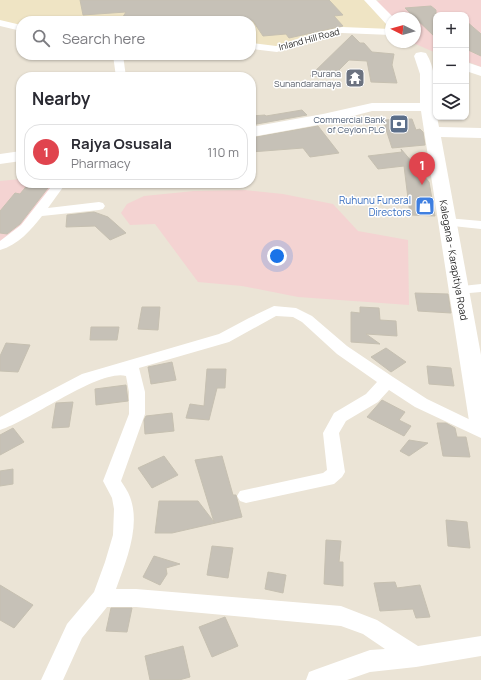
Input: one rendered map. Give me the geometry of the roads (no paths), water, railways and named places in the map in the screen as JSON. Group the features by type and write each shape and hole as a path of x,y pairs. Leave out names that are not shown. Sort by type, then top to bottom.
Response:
{"main road":[{"path":"374,1 385,15"},
{"name":"Kalegana - Karapitiya Road","path":"431,61 428,107 458,290 479,399 481,421"},
{"path":"256,131 323,119 372,107 428,107"},
{"path":"433,132 481,133"},
{"path":"0,159 16,157"}],"street":[{"path":"0,24 16,27"},
{"name":"Inland Hill Road","path":"256,47 277,49 318,35 342,30 385,32"},
{"path":"119,60 120,72"},
{"path":"0,246 8,243 21,232 56,188"},
{"path":"37,213 99,206"},
{"path":"447,222 481,225"},
{"path":"458,290 481,288"},
{"path":"0,424 88,378 224,338 274,311 296,313 307,319 342,350 387,381 421,403 481,432"},
{"path":"52,680 74,631 102,598 119,554 124,521 121,498 112,481 137,414 137,392 134,372 121,369"},
{"path":"246,496 328,479 336,472 331,433 340,417 372,398 387,381"},
{"path":"102,598 136,598 342,616 370,627 416,657"},
{"path":"317,680 370,661 444,654 481,646"}],"place":[{"name":"Purana Sunandaramaya","path":"355,78"},
{"name":"Commercial Bank of Ceylon PLC","path":"399,124"},
{"name":"Rajya Osusala","path":"422,185"},
{"name":"Ruhunu Funeral Directors","path":"425,206"}]}
